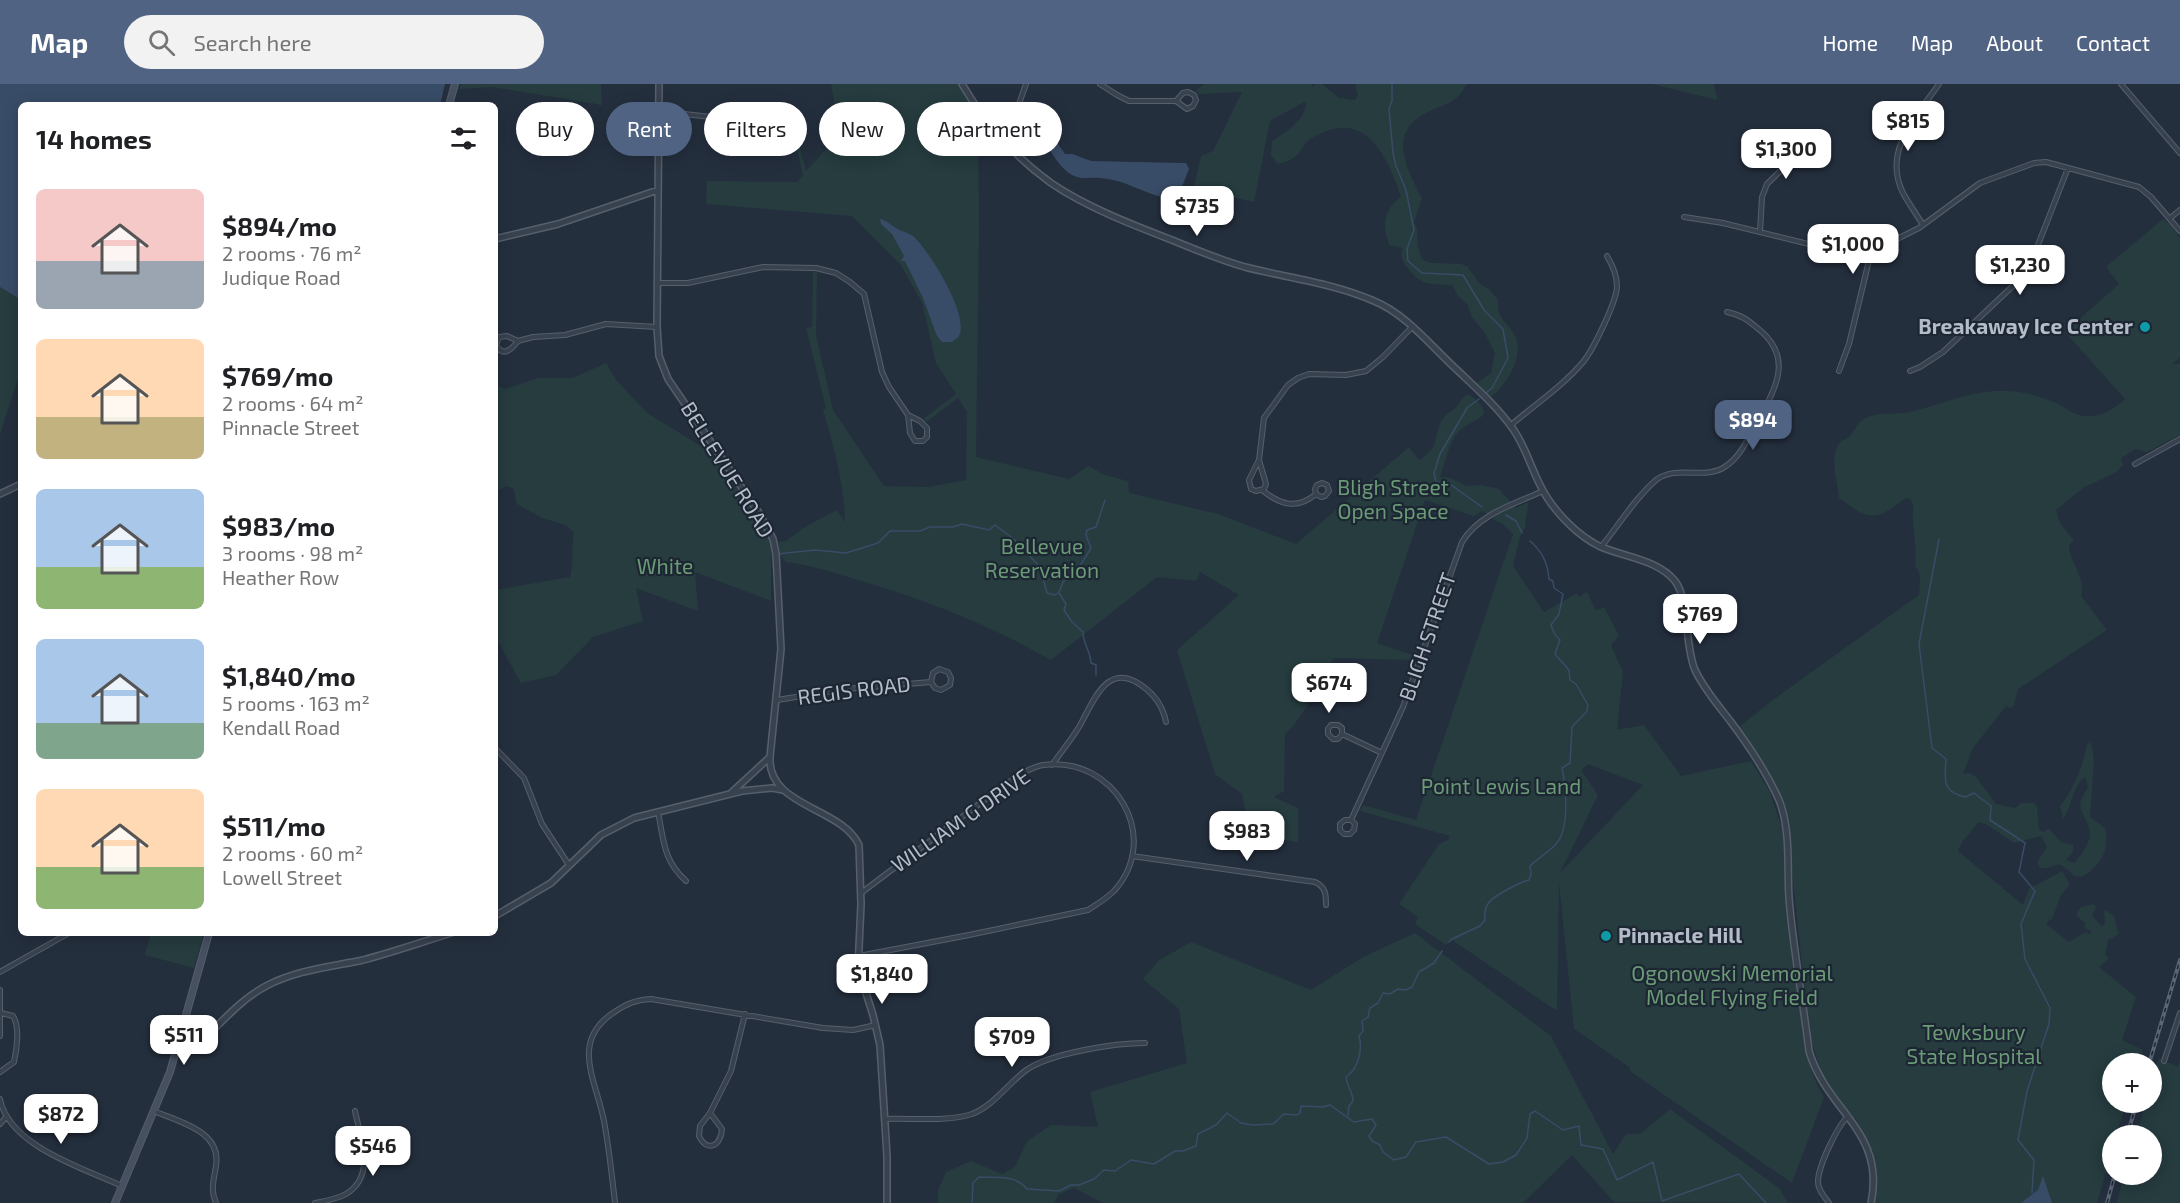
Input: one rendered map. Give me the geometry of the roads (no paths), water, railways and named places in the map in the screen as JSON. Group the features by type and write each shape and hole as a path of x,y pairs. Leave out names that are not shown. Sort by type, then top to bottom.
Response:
{"main road":[{"path":"450,102 454,84"},
{"path":"115,1203 154,1111 177,1049 208,936"}],"street":[{"name":"BELLEVUE ROAD","path":"658,84 658,102"},
{"path":"962,84 973,102"},
{"path":"1020,102 1026,84"},
{"path":"1100,84 1120,97 1132,101 1176,101 1186,92 1193,94 1196,98 1195,105 1189,109 1182,107 1176,101"},
{"path":"1923,225 1903,192 1896,169 1896,156 1905,131 1939,84"},
{"path":"2121,84 2180,153"},
{"path":"788,109 793,111 796,118 792,125 786,126 768,117 788,109"},
{"path":"1760,232 1762,197 1767,184 1820,132"},
{"name":"BELLEVUE ROAD","path":"658,156 657,327 659,356 668,379 759,513 773,539 781,649 770,757 771,771 783,790"},
{"path":"1019,156 1054,185 1113,216 1239,266 1342,289 1378,302 1412,327 1510,426 1522,445 1543,491 1571,525 1601,547 1653,565 1666,573 1676,584 1682,598 1689,648 1696,672 1706,690 1755,758 1784,812 1791,920 1809,1052 1826,1089 1862,1136 1872,1162 1875,1182 1871,1203"},
{"path":"1684,217 1723,223 1845,254 1871,252 1923,225 1980,183 2042,161 2139,187 2146,191 2180,231"},
{"path":"1910,371 1943,352 2016,283 2036,250 2068,168"},
{"path":"498,238 558,224 658,190"},
{"path":"2170,218 2180,210"},
{"path":"1839,371 1850,344 1871,252"},
{"path":"1510,426 1570,375 1590,353 1616,294 1615,273 1607,256"},
{"path":"657,283 688,283 763,267 816,268 836,273 864,294 882,372 908,415 927,428 927,437 923,441 917,442 911,436 908,415"},
{"path":"1601,547 1648,488 1663,476 1681,472 1713,472 1723,469 1734,461 1771,398 1779,368 1775,346 1744,317 1727,312"},
{"path":"498,348 505,352 511,350 518,341 533,337 565,335 606,324 657,327"},
{"path":"1316,494 1303,503 1286,505 1273,500 1262,490 1253,490 1248,483 1259,460 1264,418 1288,385 1298,378 1309,374 1346,375 1366,371 1412,327"},
{"path":"498,340 499,337 507,336 518,341"},
{"path":"2135,464 2180,439"},
{"path":"1259,460 1266,480 1266,486 1262,490"},
{"path":"0,494 18,485"},
{"name":"BLIGH STREET","path":"1351,820 1403,707 1458,550 1466,534 1484,519 1543,491"},
{"name":"REGIS ROAD","path":"939,669 948,672 951,678 950,685 945,690 938,690 931,682 933,673 939,669"},
{"path":"1051,765 1077,729 1095,695 1102,687 1116,679 1124,678 1142,685 1163,708 1166,722"},
{"name":"REGIS ROAD","path":"777,700 846,689 931,682"},
{"path":"1342,734 1382,753"},
{"path":"498,751 524,778 542,824 569,865"},
{"path":"730,794 770,757"},
{"name":"WILLIAM G DRIVE","path":"859,956 1088,910 1114,891 1124,878 1134,843 1130,815 1109,784 1095,774 1082,768 1041,765 1017,777 861,893"},
{"path":"498,914 546,886 601,835 634,818 657,811 730,794 760,789 783,790 840,825 856,838 859,845 860,977 876,1025 880,1045 887,1203"},
{"path":"657,811 668,859 673,869 686,881"},
{"name":"BLIGH STREET","path":"1345,820 1351,820 1355,824 1354,830 1350,834 1344,834 1340,830 1340,824 1345,820"},
{"path":"1132,856 1315,882 1323,887 1326,893 1326,905"},
{"path":"0,972 64,936"},
{"path":"177,1049 189,1050 196,1046 240,1004 264,987 279,980 305,970 366,959 441,936"},
{"path":"0,990 0,1036"},
{"path":"615,1203 606,1134 589,1059 590,1040 595,1028 604,1019 627,1003 651,999 842,1030 876,1025"},
{"path":"0,1072 14,1062 17,1029 13,1016 1,1013"},
{"path":"2164,1061 2180,1013"},
{"path":"710,1113 722,1129 718,1143 709,1145 704,1144 699,1136 700,1126 710,1113 730,1071 745,1014"},
{"path":"885,1119 954,1117 973,1113 987,1105 1025,1071 1039,1063 1107,1046 1145,1043"},
{"path":"0,1099 6,1117 20,1134 122,1186"},
{"path":"154,1111 200,1131 212,1142 217,1154 212,1190 216,1203"},
{"path":"315,1203 346,1194 362,1176 365,1156 355,1111"},
{"path":"1829,1203 1819,1188 1819,1174 1837,1128 1848,1116"},
{"path":"0,1124 6,1117"}],"water":[{"path":"0,84 445,84 441,102 18,102 18,298 0,287"},
{"path":"1062,150 1065,154 1072,154 1091,161 1186,163 1189,169 1177,199 1167,198 1110,179 1076,177 1061,166 1054,156 1062,156"},
{"path":"880,219 913,236 928,254 946,283 959,313 961,326 959,336 952,342 942,342 937,336 923,298 905,261 901,261 904,256 892,234 881,224"},
{"path":"2043,1176 2052,1203 2021,1203 2038,1190"}],"waterway":[{"path":"1392,84 1392,101 1389,109 1393,153 1406,190 1414,230 1407,249 1408,261 1422,273 1463,275 1484,310 1503,329 1508,358 1492,388 1486,393"},
{"path":"1479,399 1467,408 1440,454 1434,473 1436,482 1447,482 1482,507"},
{"path":"1059,592 1063,582 1078,569 1091,548 1086,535 1087,530 1096,527 1105,500"},
{"path":"1506,515 1516,521 1522,533"},
{"path":"777,554 815,550 846,553 878,543 890,531 920,531 930,527 953,527 962,524 989,530 995,525 1015,540 1018,547 1022,548 1040,567 1047,593 1055,595 1058,593"},
{"path":"1939,539 1919,644 1932,748 1946,759 1945,779 1948,788 1957,795 1965,797 1974,793 1991,806 1990,820 2025,843 2019,872 2035,891 2021,924 2025,959 2050,1008 2049,1024 2027,1091 2018,1140 2034,1160 2032,1193"},
{"path":"1449,942 1480,926 1485,920 1485,912 1490,901 1514,886 1529,880 1530,866 1556,844 1565,818 1566,796 1562,768 1570,763 1572,727 1587,711 1588,705 1576,684 1570,680 1569,670 1555,654 1560,640 1551,625 1559,614 1563,594 1554,588 1553,581 1549,579 1544,558 1530,541"},
{"path":"1059,593 1066,604 1064,610 1083,632 1091,663 1096,665 1096,675"},
{"path":"1348,1115 1349,1106 1353,1101 1346,1077 1354,1069 1358,1059 1359,1036 1363,1031 1362,1021 1368,1017 1370,1008 1378,1003 1383,993 1390,994 1398,989 1406,990 1412,987 1419,972 1434,963 1442,951"},
{"path":"972,1203 973,1183 979,1177 1011,1179 1027,1189 1059,1191 1094,1179 1104,1170 1115,1171 1131,1160 1154,1164 1175,1151 1183,1151 1196,1146 1198,1134 1216,1125 1227,1113 1241,1123 1273,1124 1284,1114 1297,1115 1300,1113 1301,1106 1330,1105 1354,1122 1372,1119 1376,1125 1369,1136 1372,1141 1380,1145 1383,1152 1394,1160 1406,1157 1416,1142 1446,1137 1489,1164 1503,1162 1516,1155 1527,1138 1530,1114 1535,1111 1563,1130 1579,1126 1581,1145 1603,1149 1617,1180 1653,1162 1662,1201 1739,1174 1766,1203"}],"railway":[{"path":"2152,1053 2180,960"},
{"path":"2130,1125 2134,1113"},
{"path":"2107,1203 2112,1185"}],"place":[{"name":"Breakaway Ice Center","path":"2145,327"},
{"name":"Pinnacle Hill","path":"1606,936"}],"park label":[{"name":"Bligh Street Open Space","path":"1393,500"},
{"name":"Bellevue Reservation","path":"1042,559"},
{"name":"White","path":"665,567"},
{"name":"Point Lewis Land","path":"1501,787"},
{"name":"Ogonowski Memorial Model Flying Field","path":"1732,986"},
{"name":"Tewksbury State Hospital","path":"1974,1045"}]}
